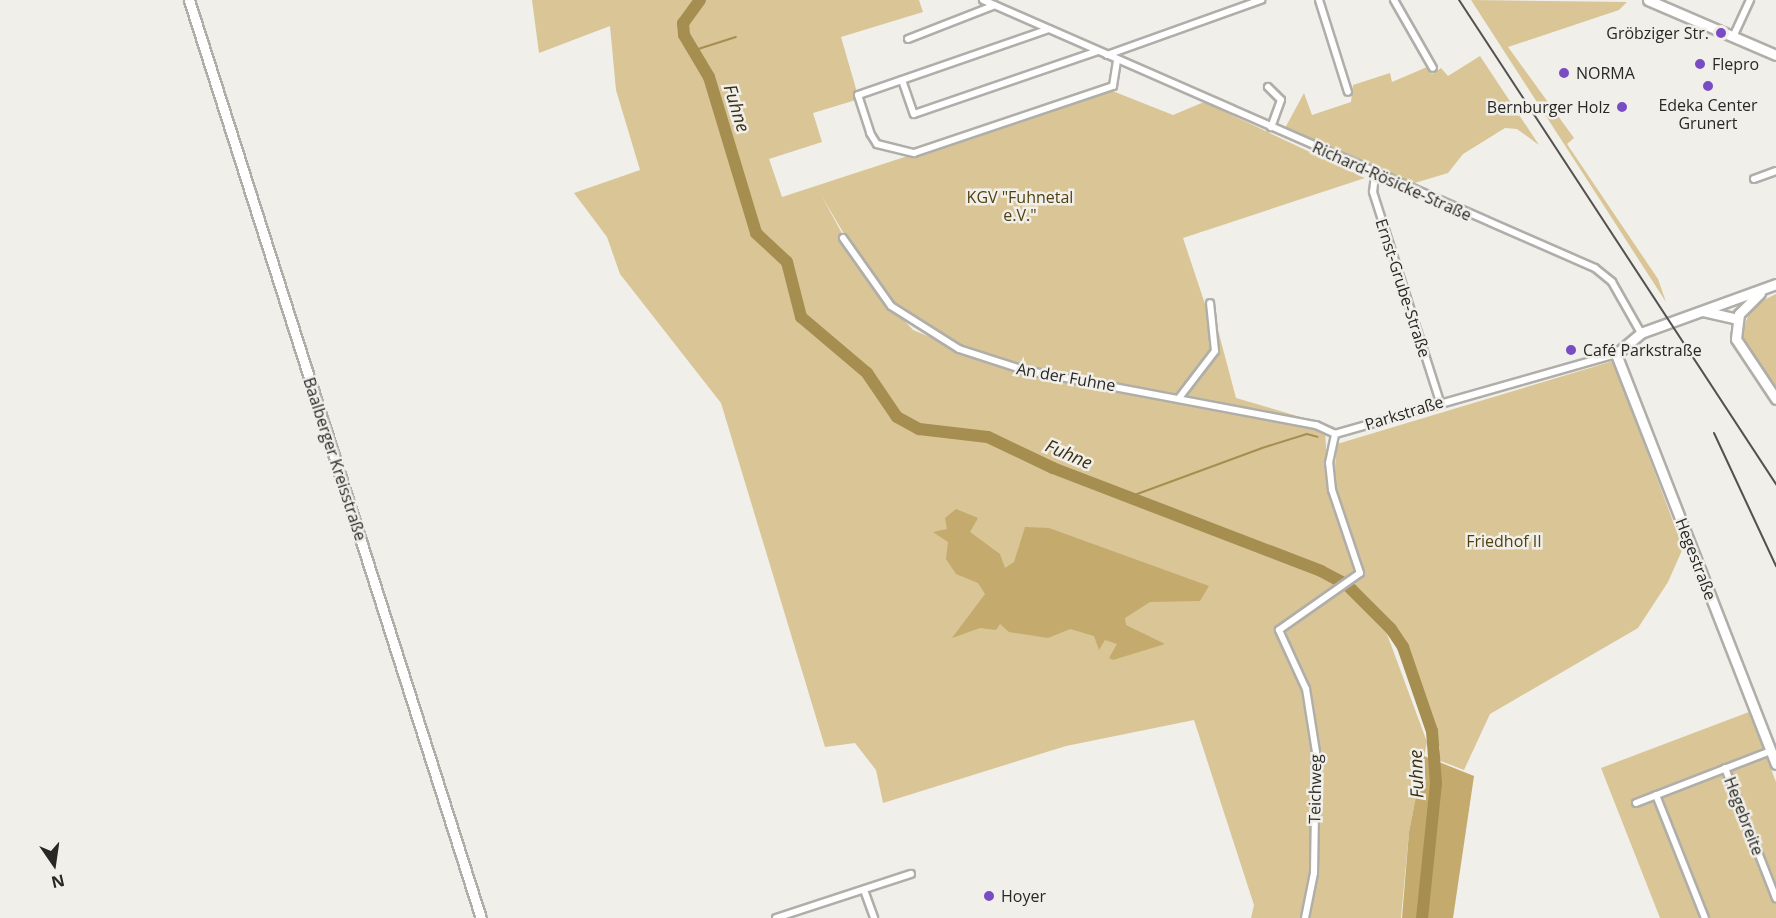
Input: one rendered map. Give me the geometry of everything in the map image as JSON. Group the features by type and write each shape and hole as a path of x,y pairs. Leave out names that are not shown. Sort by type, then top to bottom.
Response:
{"street":[{"name":"Baalberger Kreisstraße","path":"189,0 481,918"},
{"name":"Richard-Rösicke-Straße","path":"983,0 1375,174 1595,268 1612,282 1641,333"},
{"path":"1107,55 1261,0"},
{"path":"1319,0 1348,93"},
{"path":"1394,0 1433,68"},
{"path":"1648,0 1776,55"},
{"path":"1733,36 1750,0"},
{"path":"908,39 995,5"},
{"path":"1049,29 858,95 877,144 914,153 1113,86 1117,60"},
{"path":"902,80 914,114 1098,51"},
{"path":"1268,87 1281,100 1271,127"},
{"path":"1754,179 1776,171"},
{"name":"Ernst-Grube-Straße","path":"1375,174 1373,192 1440,402"},
{"name":"An der Fuhne","path":"843,238 891,306 949,344 1024,370 1316,425 1335,434"},
{"name":"Parkstraße","path":"1335,434 1440,402 1616,354 1641,333 1698,311 1776,286"},
{"name":"Parkstraße","path":"1737,319 1749,299 1776,286"},
{"path":"1179,398 1215,351 1210,303"},
{"path":"1698,311 1737,319 1740,351 1776,399"},
{"name":"Hegestraße","path":"1616,354 1776,764"},
{"name":"Teichweg","path":"1305,918 1314,873 1316,752 1306,689 1279,630 1360,573 1332,490 1329,464 1335,434"},
{"name":"Hegebreite","path":"1636,803 1771,751"},
{"name":"Hegebreite","path":"1725,768 1776,898"},
{"path":"1656,795 1704,918"},
{"path":"776,918 911,874"},
{"path":"864,890 874,918"}],"green space":[{"path":"532,0 919,0 923,12 841,37 859,99 813,113 822,142 769,159 782,197 1110,90 1173,115 1204,102 1365,178 1183,238 1209,316 1214,315 1236,398 1338,428 1013,365 939,337 893,306 869,276 821,195 867,279 913,330 1011,370 1325,431 1329,495 1356,571 1345,580 1351,587 1363,577 1333,489 1337,444 1613,361 1683,548 1668,582 1638,628 1490,714 1464,770 1438,760 1440,748 1388,626 1371,610 1384,626 1427,742 1409,832 1401,918 1251,918 1254,905 1194,720 1066,746 883,803 876,770 855,743 825,747 721,403 620,274 607,237 574,193 640,170 616,90 610,26 539,53","holes":["970,432 996,438 1045,462","1071,472 1128,491 1330,574"]},
{"path":"1471,0 1627,2 1619,10 1508,47 1574,138 1567,144 1658,279 1666,302"},
{"path":"1480,56 1539,145 1517,129 1505,128 1463,154 1448,173 1408,185 1284,130 1304,93 1312,115 1351,102 1353,85 1390,73 1392,82 1427,67 1432,74 1441,68 1448,76"},
{"path":"1776,294 1776,388 1740,337 1752,306"},
{"path":"1749,712 1776,782 1776,918 1660,918 1601,768"}],"shaded area":[{"path":"956,509 978,518 970,532 1000,554 1005,568 1014,562 1025,527 1049,528 1209,586 1200,601 1150,602 1125,618 1126,625 1165,644 1113,660 1109,658 1117,644 1105,640 1099,650 1094,636 1070,629 1048,638 1009,632 1000,624 996,630 980,628 952,638 985,594 978,583 956,574 946,559 948,542 933,532 947,529 945,518"},
{"path":"1424,756 1474,776 1453,918 1402,918 1409,832"}],"waterway":[{"name":"Fuhne","path":"700,0 683,23 684,35 709,77 756,233 787,262 801,317 867,373 897,417 919,429 988,437 1053,468 1321,571 1347,585 1391,629 1403,647 1432,731 1436,783 1422,918"},
{"path":"692,51 736,37"},
{"path":"1129,497 1262,448 1307,434 1318,437"}],"railway":[{"path":"1459,0 1776,484"},
{"path":"1714,433 1776,566"}],"place":[{"name":"Gröbziger Str.","path":"1721,33"},
{"name":"Flepro","path":"1700,64"},
{"name":"NORMA","path":"1564,73"},
{"name":"Edeka Center Grunert","path":"1708,86"},
{"name":"Bernburger Holz","path":"1622,107"},
{"name":"Café Parkstraße","path":"1571,350"},
{"name":"Hoyer","path":"989,896"}],"park label":[{"name":"KGV \"Fuhnetal e.V.\"","path":"1020,206"},
{"name":"Friedhof II","path":"1504,541"}]}
